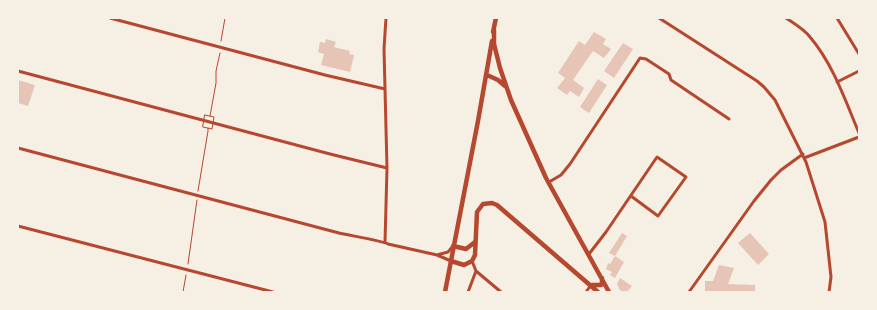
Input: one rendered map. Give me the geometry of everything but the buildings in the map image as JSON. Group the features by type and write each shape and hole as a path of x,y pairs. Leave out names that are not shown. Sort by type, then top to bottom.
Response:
{"main road":[{"path":"445,292 487,75 496,18"},
{"path":"494,30 494,44 505,86 549,182 609,292"},
{"path":"487,75 505,86"},
{"path":"451,261 464,265 472,261 475,254 477,212 482,204 492,203 497,205 598,292"},
{"path":"453,246 466,249 475,242"},
{"path":"591,285 600,285 602,278"}],"street":[{"path":"110,18 385,90"},
{"path":"385,242 387,168 384,49 386,18"},
{"path":"659,18 757,81 770,94 779,107 804,158 825,222 831,277 829,292"},
{"path":"786,18 802,29 810,37 823,56 837,82 859,132"},
{"path":"837,18 859,54"},
{"path":"549,182 561,175 570,164 640,58 646,59 669,74 671,80 729,119"},
{"path":"18,71 387,168"},
{"path":"837,82 859,71"},
{"path":"804,158 859,137"},
{"path":"18,148 324,229 437,255 451,261"},
{"path":"689,292 767,186 781,170 802,154"},
{"path":"589,254 657,157 686,177 658,216 630,196"},
{"path":"18,226 273,292"},
{"path":"437,255 448,252 453,246"},
{"path":"472,261 476,271 501,292"},
{"path":"468,292 476,271"},
{"path":"586,292 591,285"}],"path":[{"path":"221,42 224,18"},
{"path":"210,116 220,53"},
{"path":"198,192 208,128"},
{"path":"183,292 197,200"}]}
